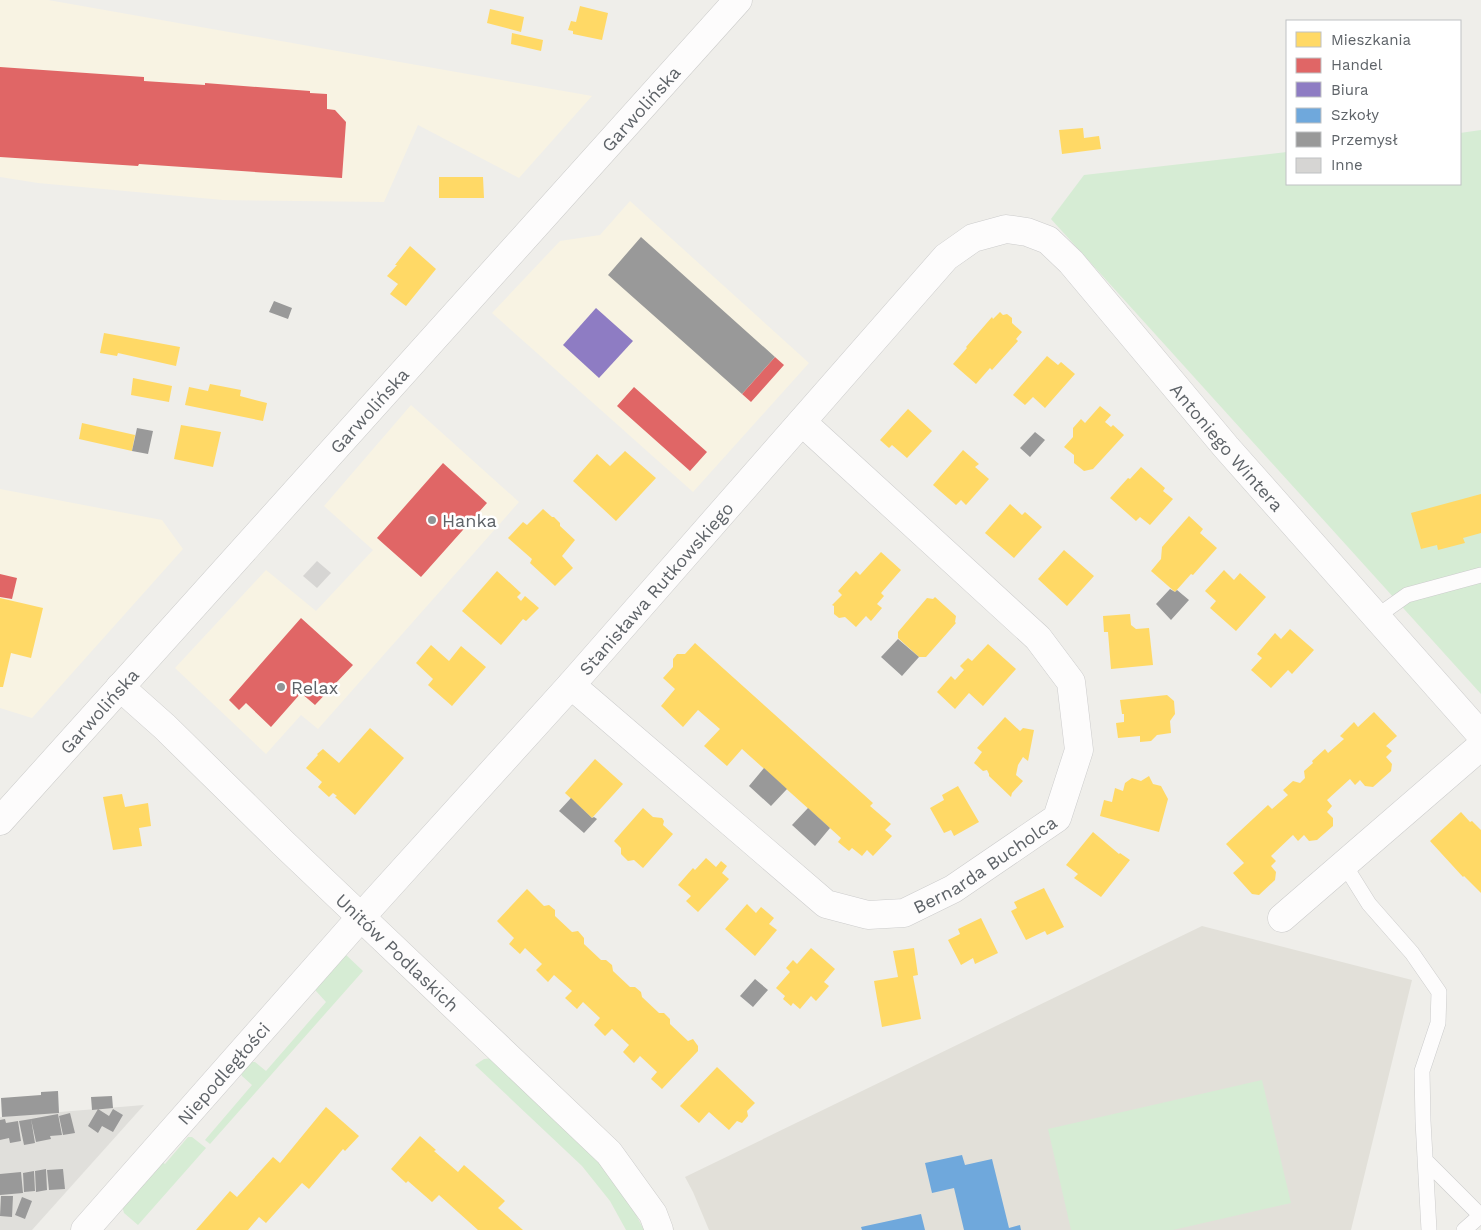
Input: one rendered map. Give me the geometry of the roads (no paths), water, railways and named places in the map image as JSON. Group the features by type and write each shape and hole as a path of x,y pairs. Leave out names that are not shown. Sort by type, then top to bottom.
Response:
{"street":[{"name":"Garwolińska","path":"0,821 738,0"},
{"name":"Antoniego Wintera","path":"946,257 973,238 1006,229 1027,232 1048,240 1071,262 1226,447 1481,735"},
{"name":"Stanisława Rutkowskiego","path":"361,917 571,685 946,257"},
{"name":"Bernarda Bucholca","path":"571,685 826,904 868,915 904,913 953,889 1057,818 1078,750 1070,682 1038,638 802,422"},
{"name":"Unitów Podlaskich","path":"120,687 165,727 283,843 610,1153 654,1214 659,1230"},
{"path":"1282,918 1481,746"},
{"name":"Niepodległości","path":"85,1230 361,917"}],"lane":[{"path":"1376,617 1407,594 1481,575"},
{"path":"1344,864 1368,904 1412,953 1439,992 1438,1023 1422,1071 1429,1230"},
{"path":"1426,1162 1481,1215 1464,1230"}],"place":[{"name":"Hanka","path":"432,520"},
{"name":"Relax","path":"281,687"}]}
